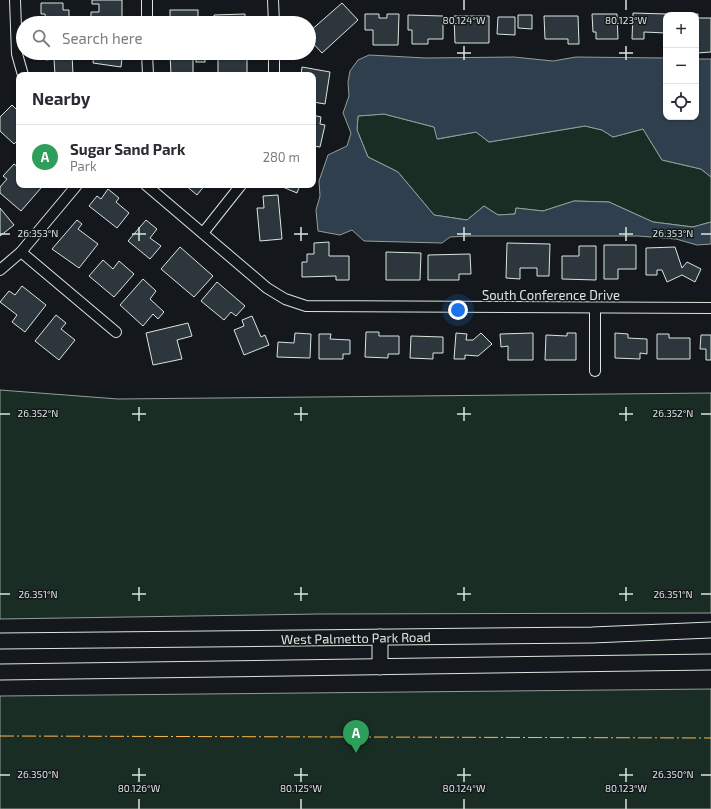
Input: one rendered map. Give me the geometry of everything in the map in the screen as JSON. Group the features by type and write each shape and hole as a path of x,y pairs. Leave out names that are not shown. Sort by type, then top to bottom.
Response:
{"main road":[{"name":"West Palmetto Park Road","path":"0,641 592,635 711,630"},
{"path":"380,637 380,667"},
{"path":"0,672 711,662"}],"street":[{"path":"16,0 16,16"},
{"path":"147,0 147,16"},
{"path":"274,0 274,16"},
{"path":"19,60 22,72"},
{"path":"147,60 148,72"},
{"path":"274,60 274,72"},
{"path":"0,270 21,252 75,188"},
{"name":"South Conference Drive","path":"150,188 276,294 306,306 711,308"},
{"path":"203,233 239,188"},
{"path":"21,252 116,332"},
{"path":"595,308 595,371"}],"green space":[{"path":"384,114 434,127 438,139 476,132 489,142 585,126 602,130 613,137 643,129 662,160 701,169 711,177 711,222 693,227 653,222 609,202 574,201 543,211 516,208 515,214 498,215 484,206 467,220 434,215 398,172 368,157 357,130 358,116"},
{"path":"0,390 118,399 711,393 711,613 319,614 0,619"},
{"path":"711,689 711,809 0,809 0,696"}],"water":[{"path":"369,55 426,58 514,57 553,61 576,57 663,58 663,120 699,120 699,59 711,59 711,177 701,169 662,160 643,129 613,137 602,130 585,126 489,142 476,132 437,139 434,127 384,114 358,116 357,130 368,157 398,172 434,215 467,220 484,206 498,215 515,214 516,208 543,211 574,201 609,202 653,222 693,227 711,222 711,244 697,245 676,239 638,236 469,236 450,237 442,243 364,241 352,230 340,235 318,231 316,210 320,196 319,181 328,155 347,146 351,133 343,113 349,96 348,82 350,71 358,60"}],"building":[{"path":"92,0 122,0 122,16 91,16 91,12 99,12 99,4 92,4"},
{"path":"41,3 63,3 63,10 69,10 69,16 45,16 45,14 41,14"},
{"path":"342,3 358,20 322,53 316,47 316,26"},
{"path":"170,10 198,10 198,16 170,16"},
{"path":"633,13 663,14 663,33 644,32 644,39 632,39"},
{"path":"245,14 245,16 214,16"},
{"path":"365,14 379,14 379,18 387,18 387,14 399,14 398,45 373,45 373,30 365,30"},
{"path":"592,14 617,14 618,39 596,39 596,32 593,32"},
{"path":"408,15 443,16 443,39 428,39 428,44 412,44 412,30 408,30"},
{"path":"518,15 532,15 532,29 518,28"},
{"path":"454,16 489,16 489,43 455,43"},
{"path":"544,16 578,16 579,44 568,44 568,39 545,39"},
{"path":"498,17 515,17 515,35 497,34"},
{"path":"699,18 711,18 711,52 699,53"},
{"path":"54,60 72,60 73,72 55,72"},
{"path":"93,60 122,60 121,67 93,63"},
{"path":"170,60 193,60 193,72 171,72"},
{"path":"196,60 205,60 205,62 196,62"},
{"path":"218,60 247,60 247,72 218,72"},
{"path":"302,67 330,72 325,104 316,102 316,72 301,72"},
{"path":"12,105 16,109 16,142 14,144 0,131 0,117"},
{"path":"316,116 321,117 320,124 325,125 320,147 316,146"},
{"path":"14,164 16,166 16,188 41,188 21,211 0,193 0,187 7,179 3,176"},
{"path":"189,188 203,188 197,195"},
{"path":"285,188 299,188 297,193"},
{"path":"108,189 119,198 116,202 129,213 117,228 89,206 97,196 101,199"},
{"path":"278,195 282,239 260,241 257,208 264,208 263,196"},
{"path":"0,208 14,225 0,236"},
{"path":"77,220 82,224 78,229 98,244 79,268 52,249"},
{"path":"146,220 157,229 150,238 161,246 150,259 128,241"},
{"path":"329,242 329,256 349,256 349,280 336,280 336,276 302,277 302,262 307,262 307,254 314,254 314,243"},
{"path":"507,243 550,244 549,276 537,276 537,268 520,268 520,279 506,278"},
{"path":"604,245 636,245 636,269 618,269 618,279 604,279"},
{"path":"579,246 596,246 596,280 562,279 562,256 579,256"},
{"path":"180,247 213,276 194,297 161,269"},
{"path":"675,247 682,268 687,262 701,269 695,282 682,275 667,282 662,270 657,270 657,275 646,275 646,248"},
{"path":"386,252 421,253 420,280 386,280"},
{"path":"470,254 471,274 459,274 459,280 428,280 428,255"},
{"path":"103,260 113,269 119,261 134,274 114,297 89,276"},
{"path":"143,279 156,291 150,299 164,312 158,319 153,314 143,326 120,305"},
{"path":"217,282 245,306 236,316 231,312 224,320 201,301"},
{"path":"22,286 46,305 25,332 12,322 17,315 0,302 9,291 15,295"},
{"path":"56,315 66,323 61,329 75,340 59,360 35,341"},
{"path":"252,316 261,337 265,335 269,345 244,355 234,330 244,326 242,320"},
{"path":"188,323 192,336 177,340 182,359 153,365 146,333"},
{"path":"366,332 379,332 379,336 399,336 399,354 388,354 388,358 365,357"},
{"path":"295,333 311,334 310,358 277,357 278,342 294,343"},
{"path":"456,333 467,334 466,340 473,340 481,333 492,344 478,356 465,355 465,359 454,359"},
{"path":"533,333 533,360 508,360 508,346 501,347 500,334"},
{"path":"567,333 576,333 576,360 545,360 546,335 567,336"},
{"path":"615,333 628,334 628,338 647,339 647,354 640,353 640,359 615,358"},
{"path":"319,334 331,334 330,339 350,340 350,354 343,354 343,359 319,359"},
{"path":"657,334 669,334 669,338 690,338 690,359 657,359"},
{"path":"701,335 711,335 711,360 706,360 706,349 700,349"},
{"path":"411,336 443,337 443,353 433,353 433,359 410,358"}],"power":[{"path":"0,736 711,738"}],"place":[{"name":"Sugar Sand Park","path":"356,753"}]}
